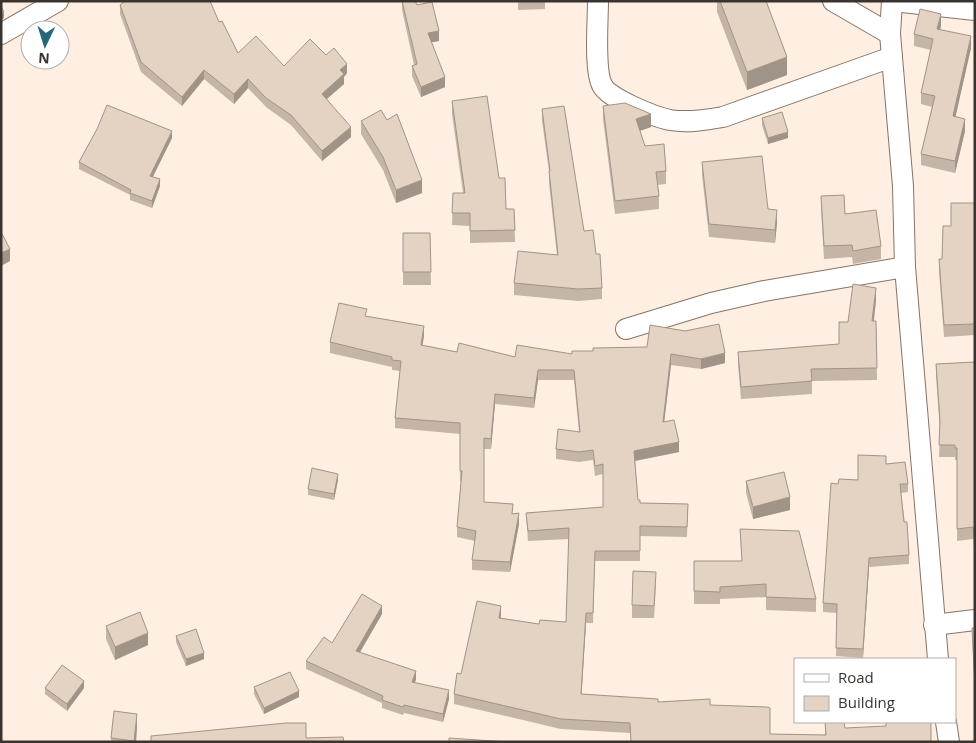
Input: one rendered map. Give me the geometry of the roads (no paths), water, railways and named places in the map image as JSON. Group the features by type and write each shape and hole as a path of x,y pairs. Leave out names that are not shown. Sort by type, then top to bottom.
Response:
{"street":[{"path":"1,34 58,1"},
{"path":"598,1 598,73 602,85 607,92 633,107 670,120 699,121 723,117 892,57"},
{"path":"834,1 890,11 975,10"},
{"path":"890,11 903,186 905,267 938,658"},
{"path":"626,329 711,303 764,291 905,267"},
{"path":"934,625 975,620"},
{"path":"946,723 949,742"}]}
